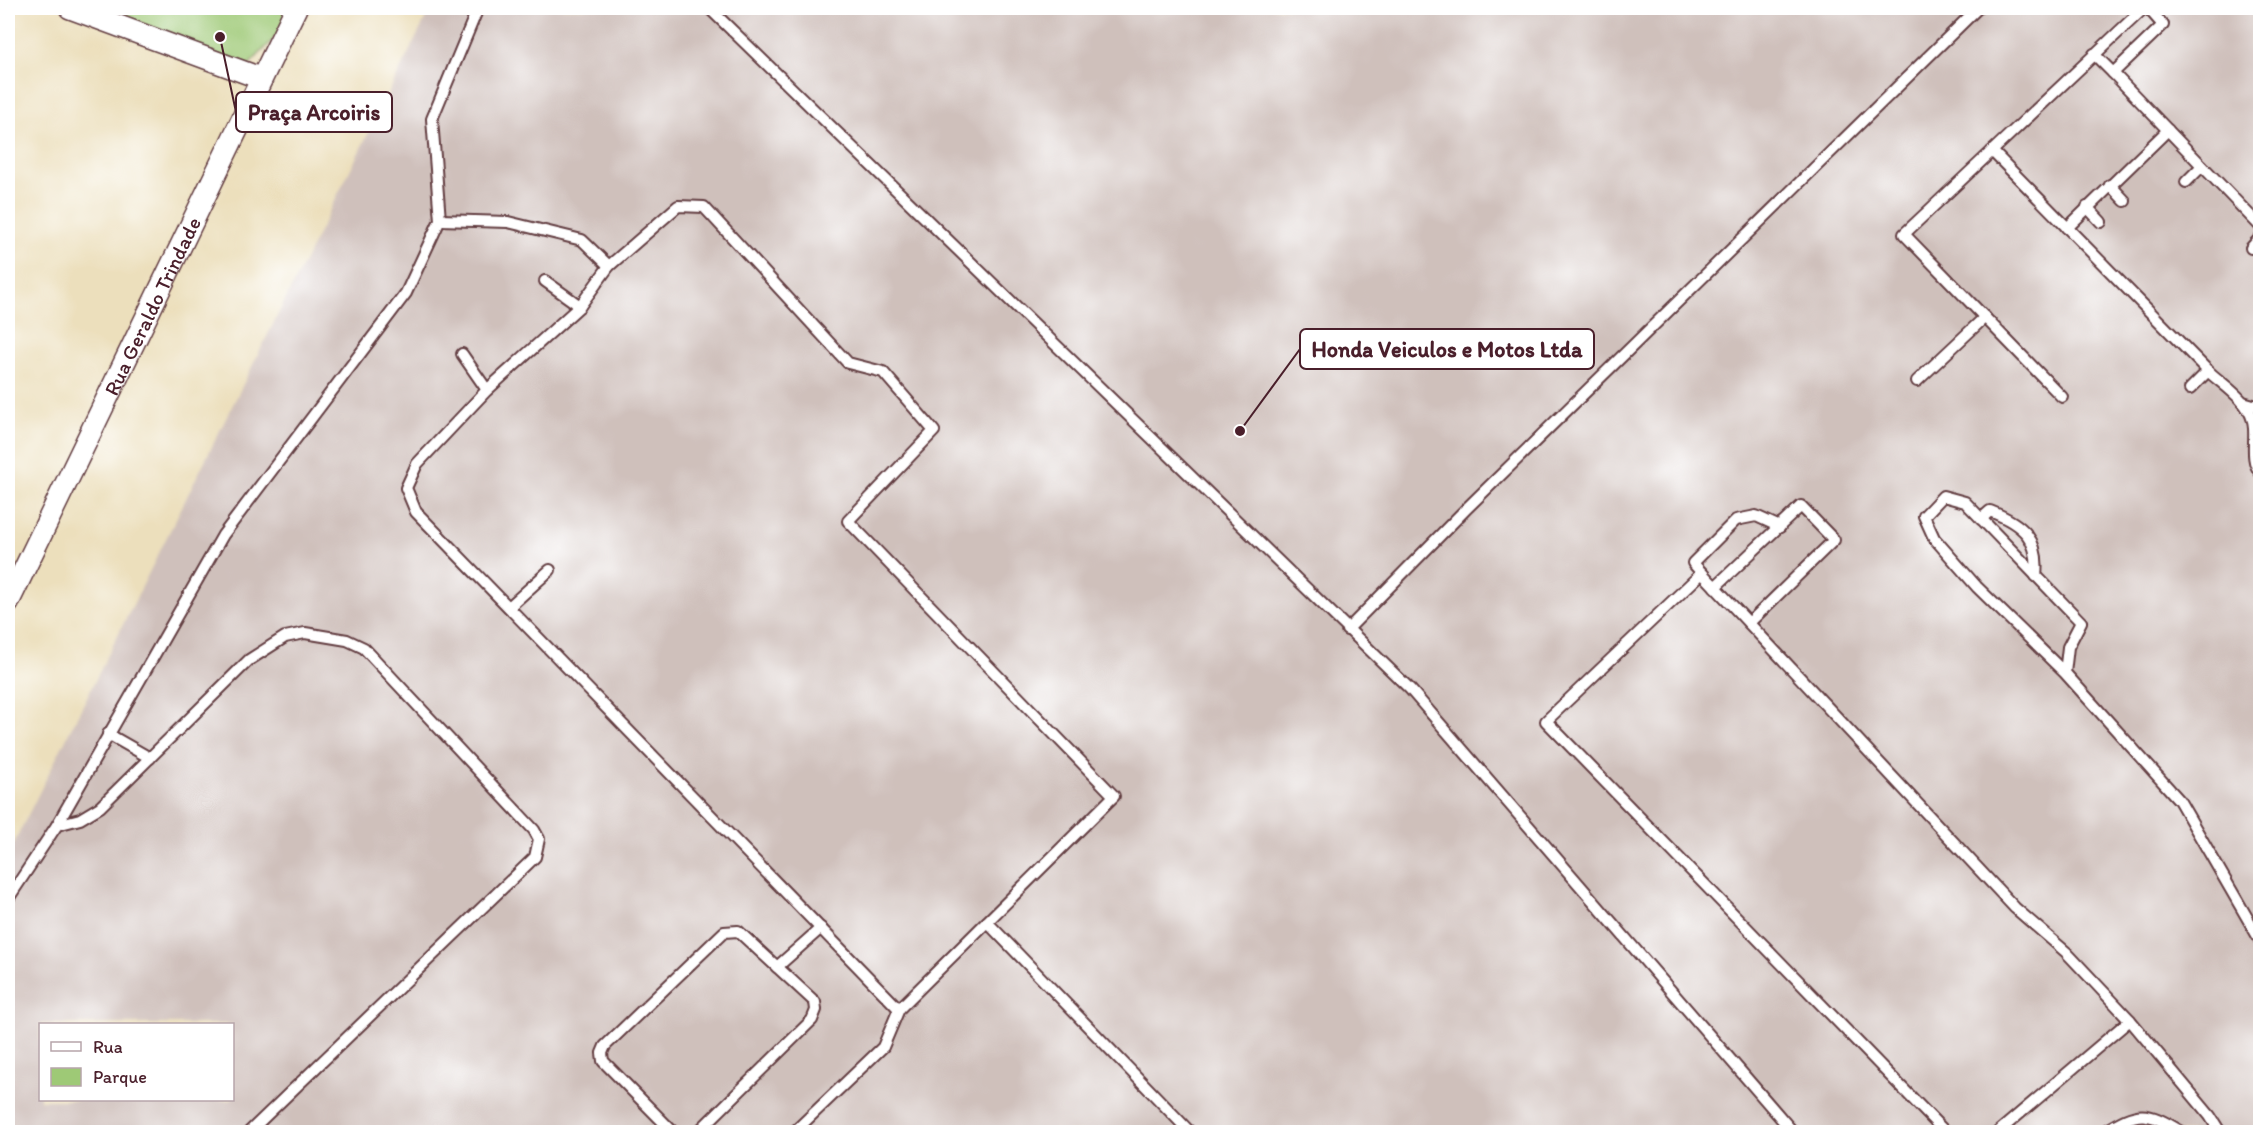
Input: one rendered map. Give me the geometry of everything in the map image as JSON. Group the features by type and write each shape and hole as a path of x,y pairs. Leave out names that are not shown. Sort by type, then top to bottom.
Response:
{"street":[{"path":"70,8 260,78"},
{"name":"Rua Geraldo Trindade","path":"9,590 296,8"}],"lane":[{"path":"8,899 57,825 223,535 406,292 440,220 432,119 478,8"},
{"path":"709,8 1410,689 1793,1132"},
{"path":"1347,630 1483,492 1978,8"},
{"path":"2062,397 1904,234 2094,54 2146,8 2163,25 2113,73"},
{"path":"2094,54 2260,226"},
{"path":"2067,228 2168,130"},
{"path":"1992,151 2208,371 2243,402 2254,422 2256,459 2260,472"},
{"path":"2186,182 2202,166"},
{"path":"2110,185 2125,201"},
{"path":"794,1132 883,1047 899,1009 1114,796 848,521 934,431 883,372 848,363 704,207 678,206 609,266 580,306 487,390 417,464 406,488 416,512 899,1009"},
{"path":"2087,207 2101,222"},
{"path":"440,220 508,222 582,240 609,266"},
{"path":"2251,248 2260,238"},
{"path":"545,281 580,306"},
{"path":"1917,381 1985,317"},
{"path":"462,354 487,390"},
{"path":"2190,389 2208,371"},
{"path":"2243,402 2260,407"},
{"path":"2065,673 2068,647 2081,622 1965,502 1943,496 1924,516 1934,538 1970,579 2065,673 2179,800 2260,940"},
{"path":"1715,587 1801,506 1818,523 1834,542 1749,623"},
{"path":"1981,519 1990,511 2007,518 2030,537 2038,557 2036,576"},
{"path":"1780,527 1756,516 1737,520 1693,563 2015,908 2066,952 2130,1020 2210,1116 2220,1132"},
{"path":"509,607 550,570"},
{"path":"1702,573 1546,721 1945,1132"},
{"path":"57,825 80,819 100,807 249,660 285,637 305,633 347,640 364,648 534,830 539,839 535,857 249,1132"},
{"path":"108,734 150,758"},
{"path":"987,922 1190,1132"},
{"path":"777,968 821,928"},
{"path":"673,1132 603,1061 602,1053 605,1046 724,932 738,932 815,1002 816,1010 812,1020 698,1132"},
{"path":"1998,1132 2130,1020"},
{"path":"2103,1132 2133,1115 2159,1118 2182,1132"}],"shaded area":[{"path":"431,8 2260,8 2260,1132 8,1132 8,855"}],"green space":[{"path":"79,8 304,8 248,66"}],"place":[{"name":"Praça Arcoiris","path":"220,37"},
{"name":"Honda Veiculos e Motos Ltda","path":"1240,431"}]}
